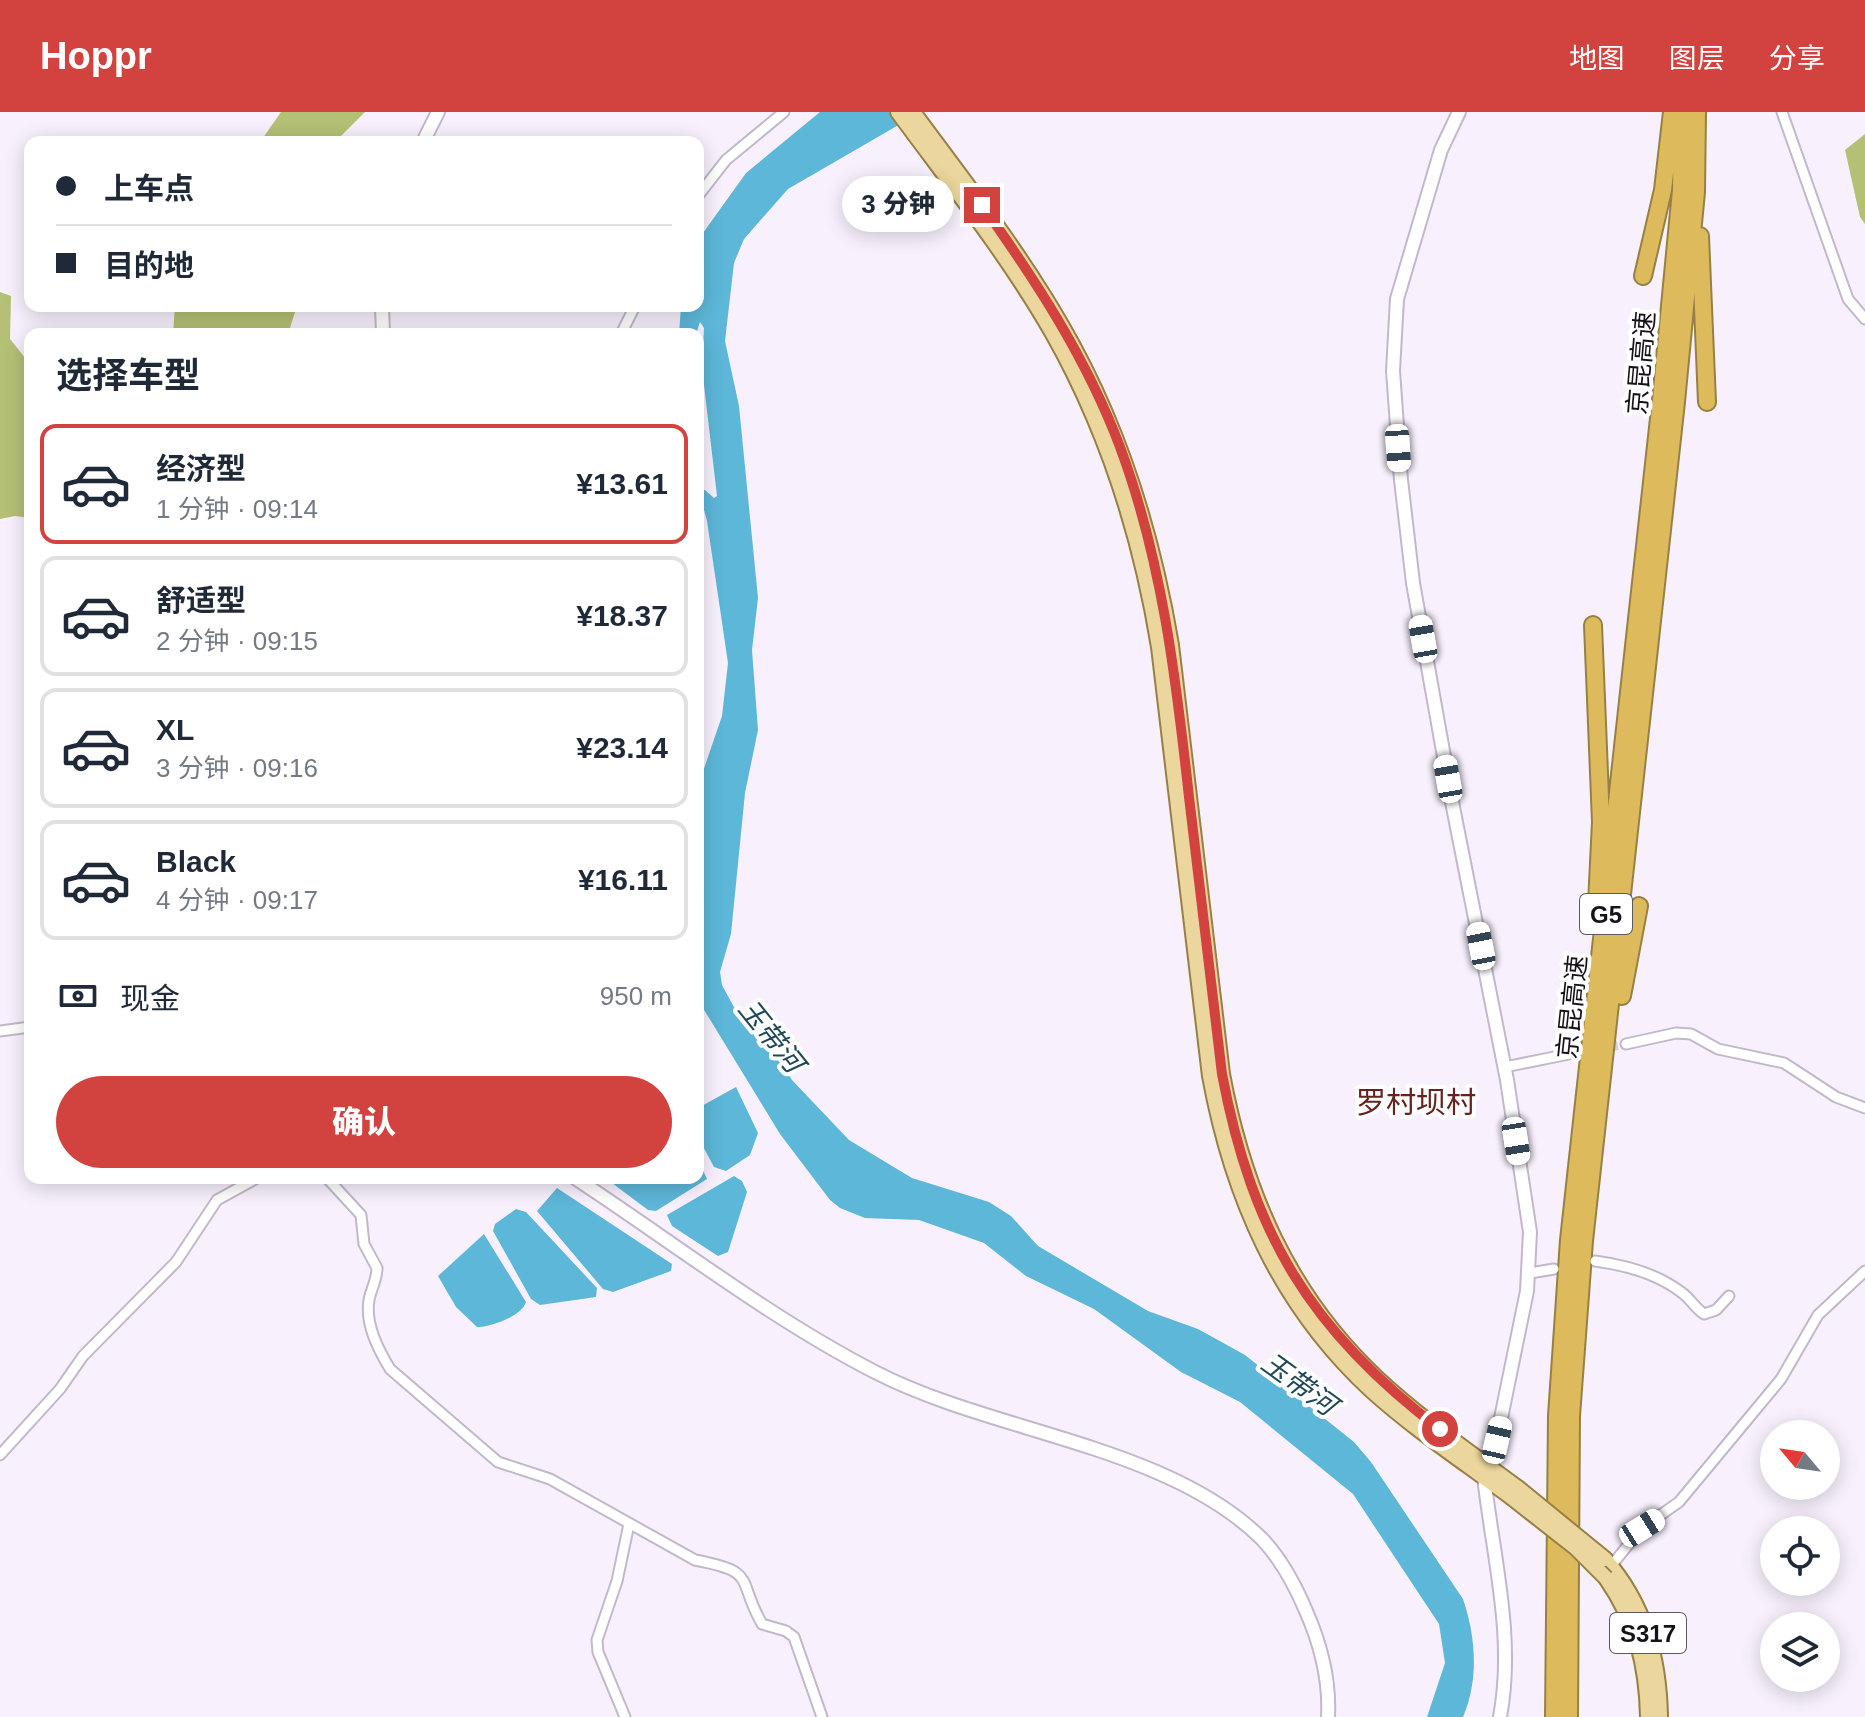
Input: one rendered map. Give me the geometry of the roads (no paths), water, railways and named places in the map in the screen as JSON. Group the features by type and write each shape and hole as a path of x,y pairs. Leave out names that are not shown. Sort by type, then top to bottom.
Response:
{"highway":[{"path":"1643,276 1663,190 1672,112"},
{"name":"京昆高速","path":"1554,1717 1557,1403 1569,1240 1661,400 1681,191 1682,112"},
{"name":"京昆高速","path":"1569,1717 1571,1416 1584,1241 1670,463 1696,183 1697,112"},
{"path":"1696,183 1707,402"},
{"path":"1587,1086 1601,822 1593,625"},
{"path":"1594,1155 1639,906"}],"main road":[{"name":"S317","path":"898,112 1008,241 1055,313 1084,366 1120,447 1145,528 1171,645 1222,1074 1233,1128 1261,1214 1301,1289 1352,1353 1394,1394 1607,1568 1634,1600 1652,1643 1658,1675 1660,1717"},
{"name":"S317","path":"913,112 948,169"},
{"name":"S317","path":"1607,1568 1641,1647 1648,1717"}],"street":[{"path":"426,136 438,112"},
{"path":"704,188 726,160 784,112"},
{"path":"1459,112 1441,150 1397,299 1393,371 1413,583 1453,807 1505,1067 1530,1232 1530,1273 1488,1472 1505,1654 1500,1717"},
{"path":"1782,112 1848,299 1865,319"},
{"path":"0,1031 24,1028"},
{"path":"1626,1044 1676,1033 1691,1034 1718,1049 1784,1063 1836,1097 1865,1108"},
{"path":"1505,1067 1569,1054"},
{"path":"0,1455 60,1389 83,1356 176,1262 217,1200 246,1184"},
{"path":"332,1184 363,1218 364,1244 377,1268 369,1299 370,1321 379,1351 390,1369 498,1462 550,1479 695,1560 717,1562 741,1577 762,1624 786,1631 794,1637 822,1717"},
{"path":"584,1184 786,1320 875,1372 936,1398 1164,1475 1218,1504 1262,1540 1295,1587 1324,1664 1328,1717"},
{"path":"1595,1261 1621,1264 1650,1274 1678,1289 1704,1314 1713,1312 1729,1296"},
{"path":"1530,1273 1554,1269"},
{"path":"1607,1568 1642,1528 1679,1502 1787,1371 1818,1315 1865,1271"},
{"path":"625,1717 598,1652 597,1640 617,1581 629,1524"}],"water":[{"path":"820,112 921,112 788,189 744,239 734,263 725,341 739,406 758,598 752,650 758,730 745,793 731,934 720,972 722,985 741,1020 770,1048 792,1080 849,1140 912,1178 989,1202 1011,1216 1038,1246 1148,1311 1198,1329 1245,1355 1354,1442 1371,1462 1463,1599 1471,1628 1474,1658 1472,1688 1463,1717 1427,1717 1445,1663 1439,1624 1353,1494 1240,1402 1181,1372 1094,1309 1026,1276 984,1243 919,1220 865,1218 840,1208 830,1200 780,1134 704,1010 704,768 722,716 728,663 704,510 704,490 714,498 717,496 704,385 704,328 700,322 698,328 679,328 681,312 704,312 704,232 746,173"},
{"path":"736,1087 758,1133 750,1155 726,1171 714,1167 704,1148 704,1105"},
{"path":"734,1176 742,1181 747,1192 728,1252 718,1256 672,1226 667,1215"},
{"path":"613,1184 699,1184 656,1211 648,1210"},
{"path":"557,1188 672,1264 671,1271 613,1292 603,1289 537,1211"},
{"path":"516,1209 526,1212 597,1288 596,1297 540,1305 531,1299 493,1231 495,1224"},
{"path":"484,1234 526,1302 519,1312 505,1320 477,1327 456,1307 438,1276"}],"tunnel":[{"path":"1569,1054 1626,1044"}],"district":[{"name":"罗村坝村","path":"1416,1102"}],"water label":[{"name":"玉带河","path":"771,1036"},
{"name":"玉带河","path":"1299,1384"}]}
